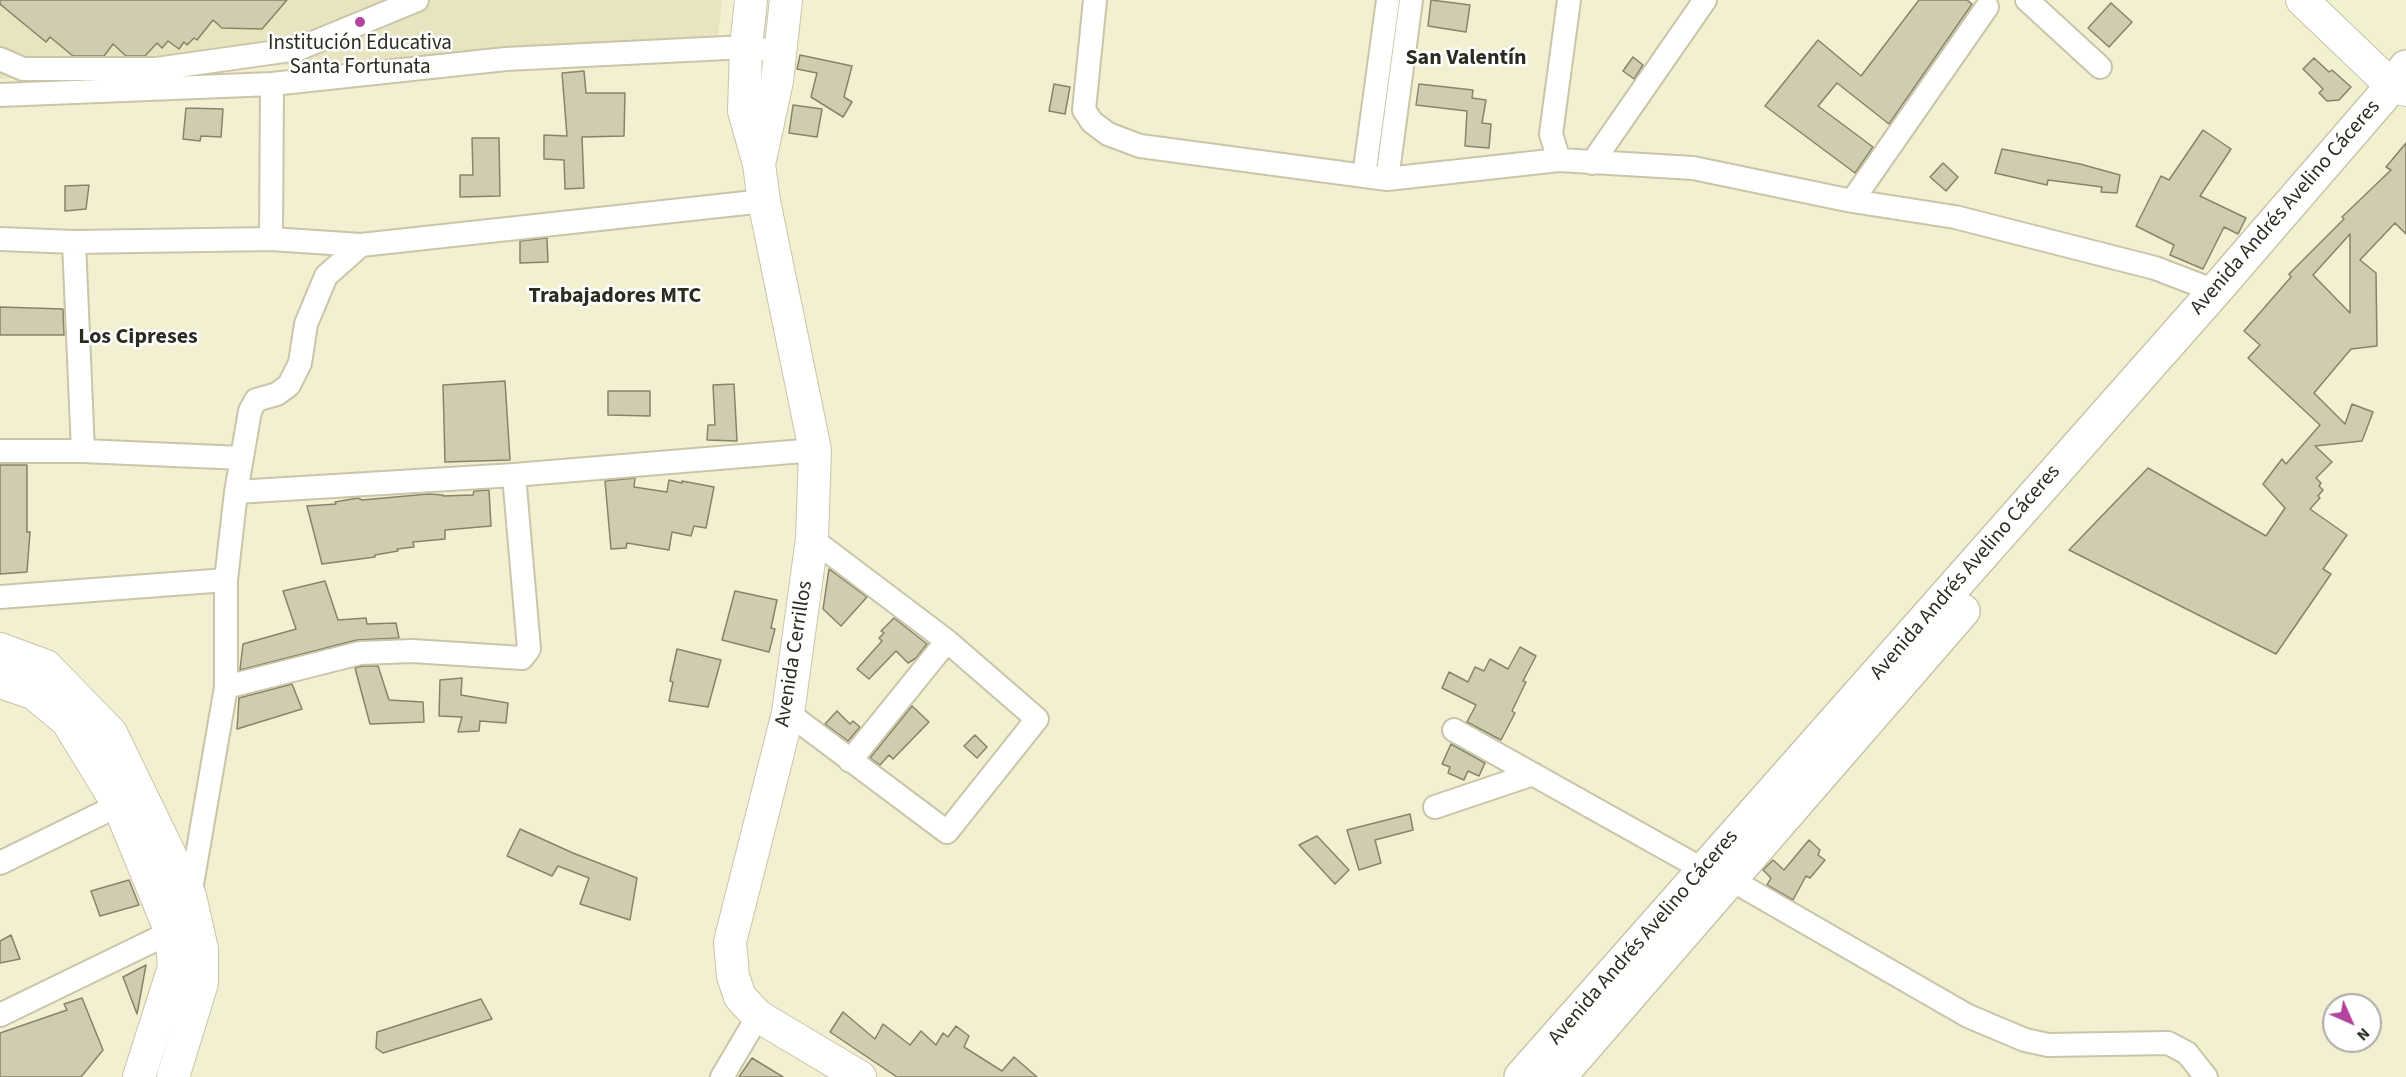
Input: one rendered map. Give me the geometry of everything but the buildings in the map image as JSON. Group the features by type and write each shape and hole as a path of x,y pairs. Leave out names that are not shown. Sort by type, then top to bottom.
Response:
{"highway":[{"name":"Avenida Andrés Avelino Cáceres","path":"1559,1077 1717,875 2216,291 2403,86"},
{"name":"Avenida Andrés Avelino Cáceres","path":"1521,1077 1717,875 2403,86"}],"street":[{"path":"0,59 24,69 156,69 298,49 417,0"},
{"name":"Avenida Cerrillos","path":"751,0 746,47 744,111 759,164 764,201 815,450 812,539 788,713 730,942 732,976 740,997 758,1016 860,1077"},
{"name":"Avenida Cerrillos","path":"759,164 777,81 786,0"},
{"path":"1095,0 1084,110 1092,122 1108,134 1140,146 1387,179 1559,160 1693,168 1852,201 1954,217 2155,268 2216,291"},
{"path":"1364,176 1388,0"},
{"path":"1387,179 1411,0"},
{"path":"1559,160 1551,134 1569,0"},
{"path":"1592,163 1705,0"},
{"path":"2027,0 2100,67"},
{"path":"2302,0 2403,86"},
{"path":"1852,201 1987,7"},
{"path":"0,95 272,84 506,59 746,47 780,52"},
{"path":"271,239 272,84"},
{"path":"0,238 74,243 271,239 361,245 764,201"},
{"path":"74,243 83,452"},
{"path":"0,1015 171,932 190,896 226,687 226,580 236,492 252,405 263,396 277,394 289,385 300,363 306,324 326,276 361,245"},
{"path":"236,492 514,475 815,450"},
{"path":"0,451 242,458"},
{"path":"226,687 360,653 412,651 522,658 529,649 514,475"},
{"path":"788,713 947,832 1037,719 947,640 812,539"},
{"path":"0,597 226,580"},
{"path":"850,761 947,640"},
{"path":"0,649 46,666 75,713"},
{"path":"0,682 33,693 111,733 171,932 174,967 139,1077"},
{"path":"1454,730 1968,1016 2015,1036 2048,1045 2168,1043 2187,1053 2206,1077"},
{"path":"1435,807 1533,774"},
{"path":"130,800 190,896 202,949 202,983 173,1077"},
{"path":"0,863 130,800"},
{"path":"722,1077 758,1016"}],"shaded area":[{"name":"Institución Educativa Santa Fortunata","path":"0,0 722,0 717,44 0,79"}],"place":[{"name":"Institución Educativa Santa Fortunata","path":"360,22"}],"district":[{"name":"San Valentín","path":"1466,59"},
{"name":"Trabajadores MTC","path":"615,297"},
{"name":"Los Cipreses","path":"138,338"}]}
